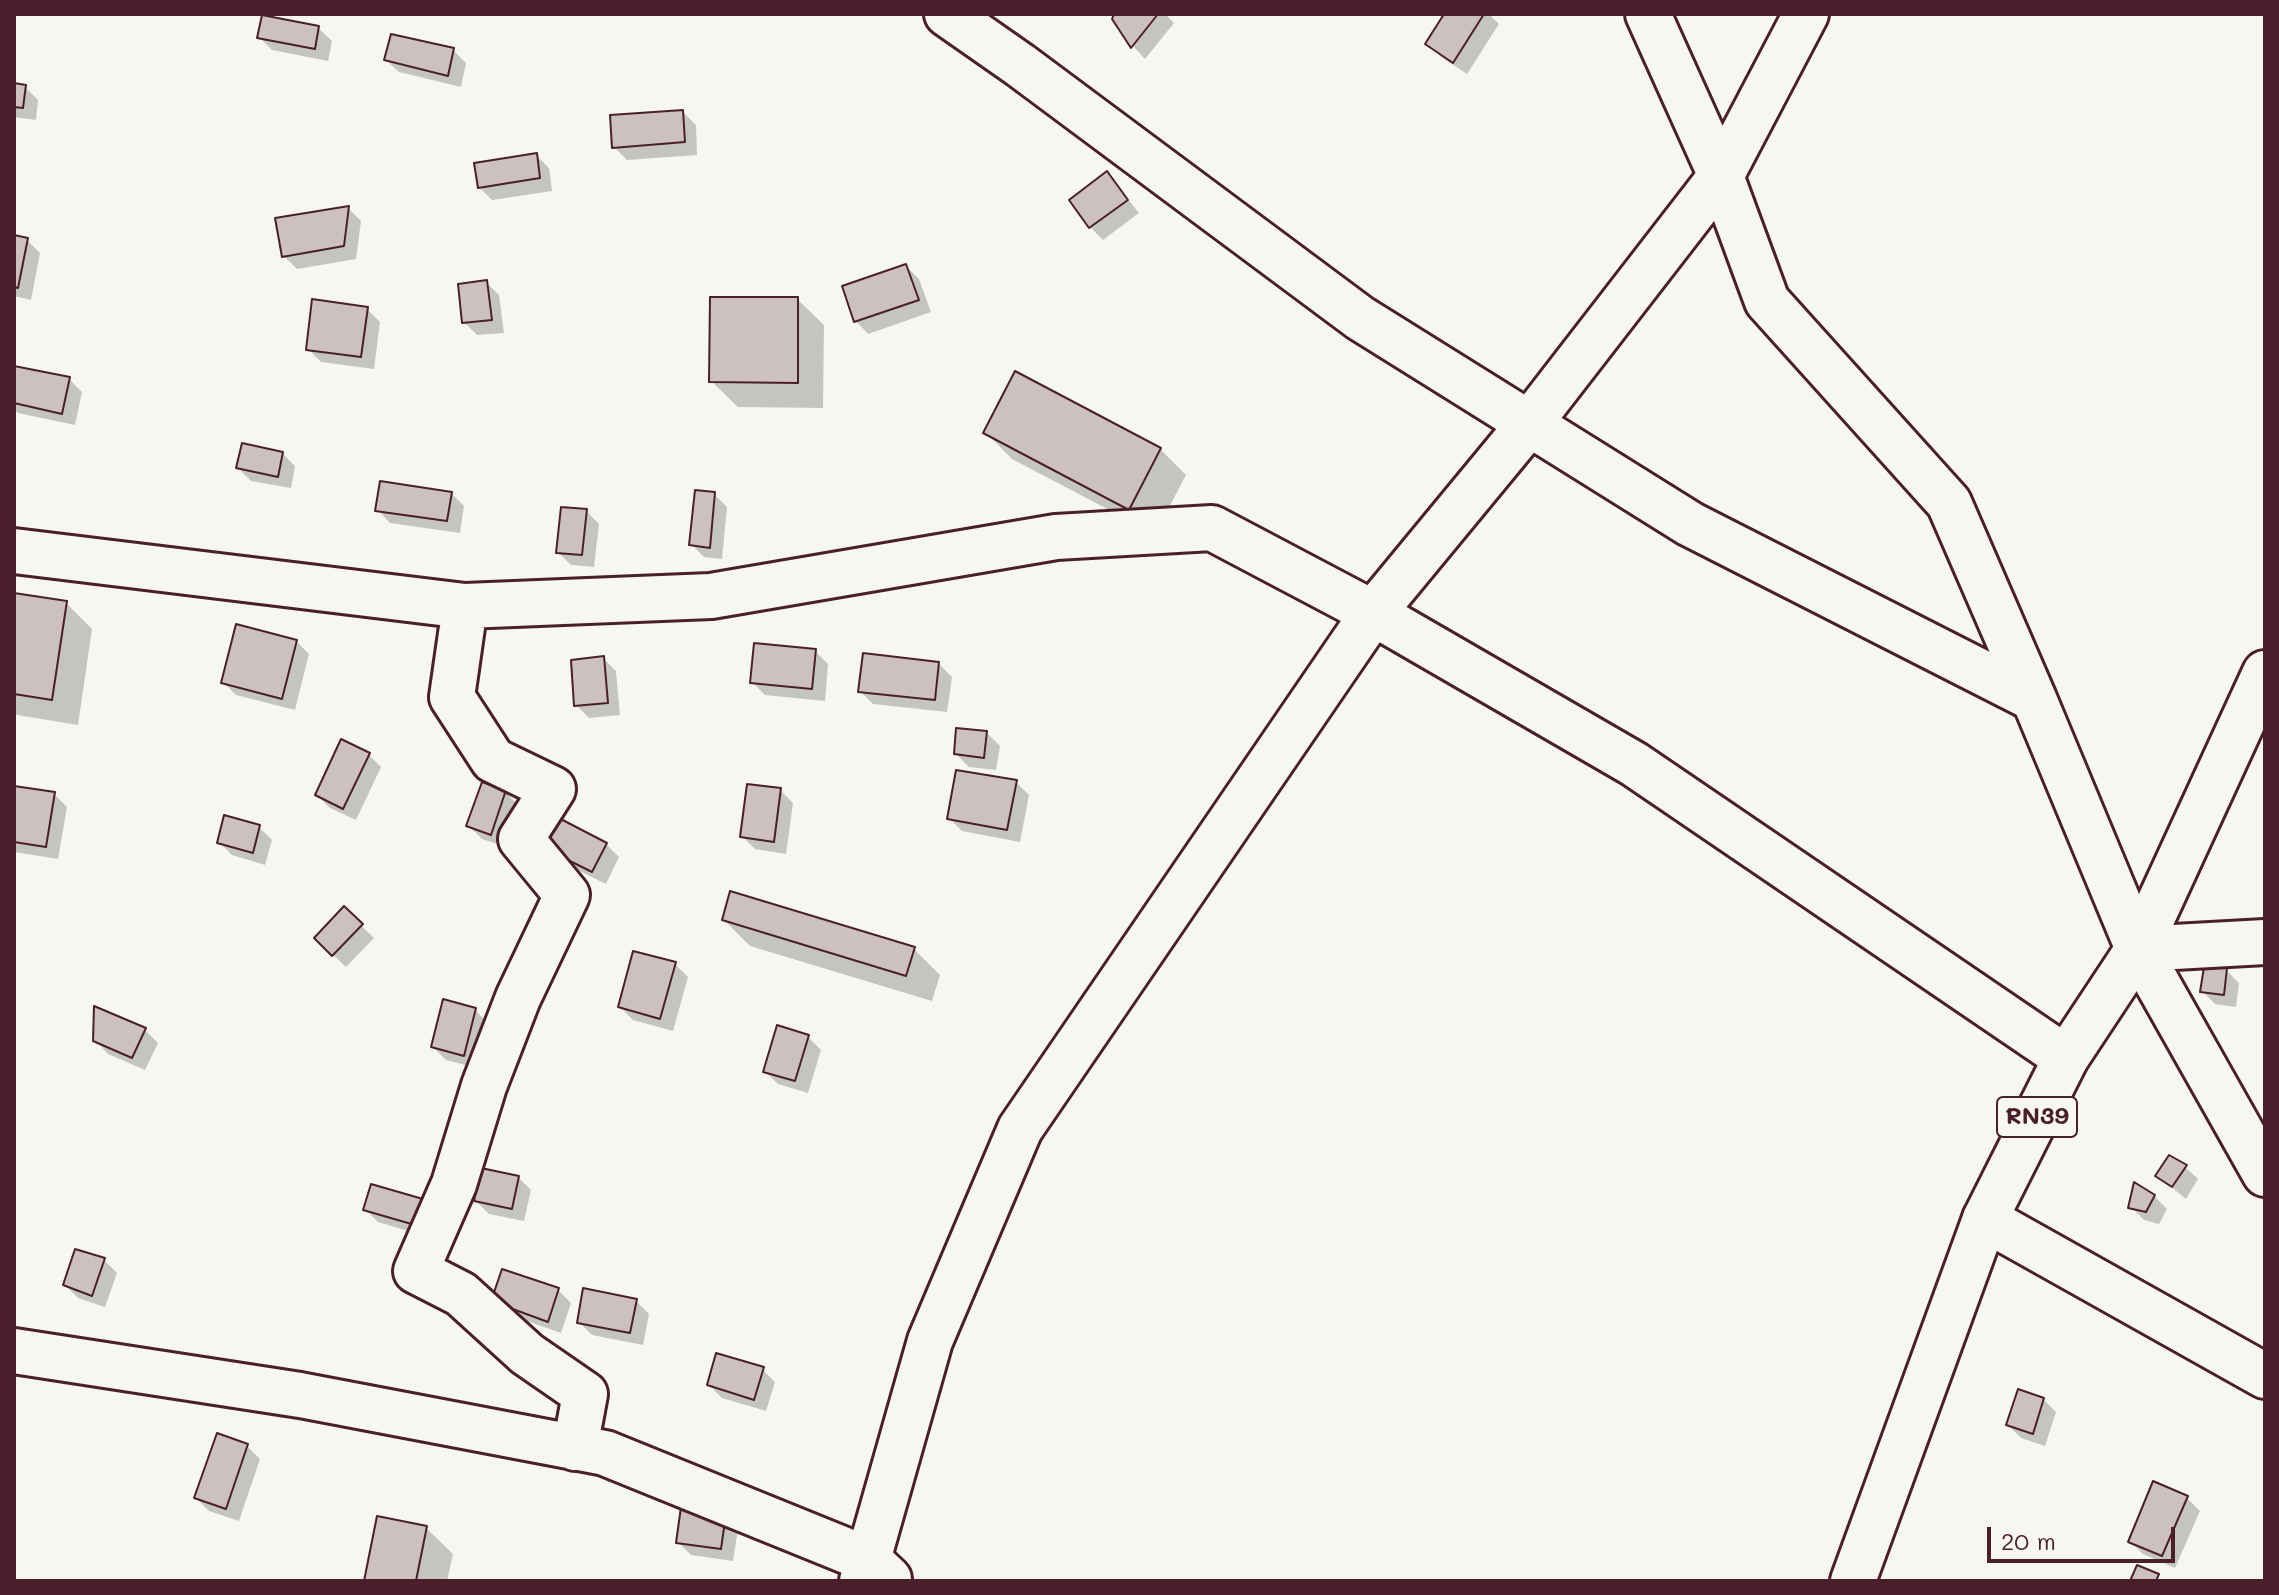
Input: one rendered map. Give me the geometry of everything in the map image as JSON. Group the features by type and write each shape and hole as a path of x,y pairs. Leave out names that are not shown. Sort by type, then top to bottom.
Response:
{"main road":[{"path":"947,14 1360,318 1690,524 2034,699"},
{"path":"1648,14 1721,176 1767,301 1949,503 2138,949 2265,1174"},
{"path":"14,1351 300,1395 605,1453 874,1574 930,1341 1020,1129 1373,613 1529,424 1721,176 1806,14"},
{"path":"14,551 465,606 711,596 1056,537 1212,528 1373,613 1634,764 2066,1058"},
{"path":"465,606 452,697 493,760 553,789 521,839 567,895 518,998 484,1086 454,1184 416,1271 461,1294 527,1354 585,1394 575,1448"},
{"name":"RN39","path":"1853,1581 1985,1219 2066,1058 2138,949 2265,673"},
{"path":"2138,949 2265,942"},
{"path":"1985,1219 2265,1376"}],"building":[{"path":"1114,14 1158,14 1131,48 1112,19"},
{"path":"1444,14 1484,14 1453,63 1425,44"},
{"path":"262,15 319,26 315,49 257,38"},
{"path":"391,34 454,48 448,76 384,60"},
{"path":"14,83 26,85 23,108 14,107"},
{"path":"683,110 685,142 612,148 610,115"},
{"path":"537,153 540,178 478,188 474,163"},
{"path":"1107,171 1128,200 1089,228 1069,200"},
{"path":"349,206 344,246 282,257 275,218"},
{"path":"14,235 28,238 18,288 14,287"},
{"path":"906,264 919,300 854,322 842,286"},
{"path":"487,280 492,320 462,323 458,284"},
{"path":"710,297 798,297 798,383 709,382"},
{"path":"312,299 368,307 361,357 306,350"},
{"path":"14,366 70,377 62,414 14,403"},
{"path":"1015,371 1161,448 1129,510 983,433"},
{"path":"242,443 283,452 278,477 236,468"},
{"path":"380,481 452,492 447,521 375,511"},
{"path":"695,490 715,492 710,548 689,545"},
{"path":"561,507 587,509 582,555 556,553"},
{"path":"14,593 67,601 52,700 14,694"},
{"path":"236,624 297,640 282,699 221,683"},
{"path":"754,643 816,649 812,689 750,683"},
{"path":"863,653 939,662 935,700 858,692"},
{"path":"604,656 608,703 574,706 571,660"},
{"path":"956,728 987,731 984,758 954,754"},
{"path":"341,739 370,753 343,809 315,795"},
{"path":"956,770 1017,780 1007,830 947,819"},
{"path":"482,782 506,790 491,835 466,826"},
{"path":"747,784 781,788 774,842 740,837"},
{"path":"14,786 55,792 46,847 14,842"},
{"path":"224,815 260,825 253,853 217,843"},
{"path":"553,815 607,843 592,872 538,845"},
{"path":"730,891 915,947 906,976 722,920"},
{"path":"344,906 363,924 332,956 314,938"},
{"path":"633,951 676,962 660,1019 618,1007"},
{"path":"2204,967 2227,968 2224,995 2200,992"},
{"path":"443,999 476,1008 464,1056 431,1047"},
{"path":"94,1006 146,1028 132,1058 93,1041"},
{"path":"777,1025 809,1035 795,1081 763,1072"},
{"path":"2169,1155 2187,1165 2172,1187 2155,1176"},
{"path":"481,1168 519,1176 512,1209 474,1201"},
{"path":"2134,1182 2155,1195 2146,1212 2128,1208"},
{"path":"371,1184 423,1199 415,1225 363,1210"},
{"path":"75,1249 105,1258 92,1296 63,1285"},
{"path":"502,1269 559,1288 548,1322 491,1301"},
{"path":"583,1288 637,1299 630,1333 577,1323"},
{"path":"716,1353 764,1367 754,1400 707,1385"},
{"path":"2018,1389 2044,1398 2033,1434 2006,1425"},
{"path":"217,1433 248,1444 226,1509 194,1498"},
{"path":"2153,1481 2188,1496 2162,1556 2128,1542"},
{"path":"681,1507 726,1514 721,1549 676,1543"},
{"path":"377,1516 427,1526 416,1581 364,1581"},
{"path":"2137,1565 2159,1574 2156,1581 2130,1581"}]}
